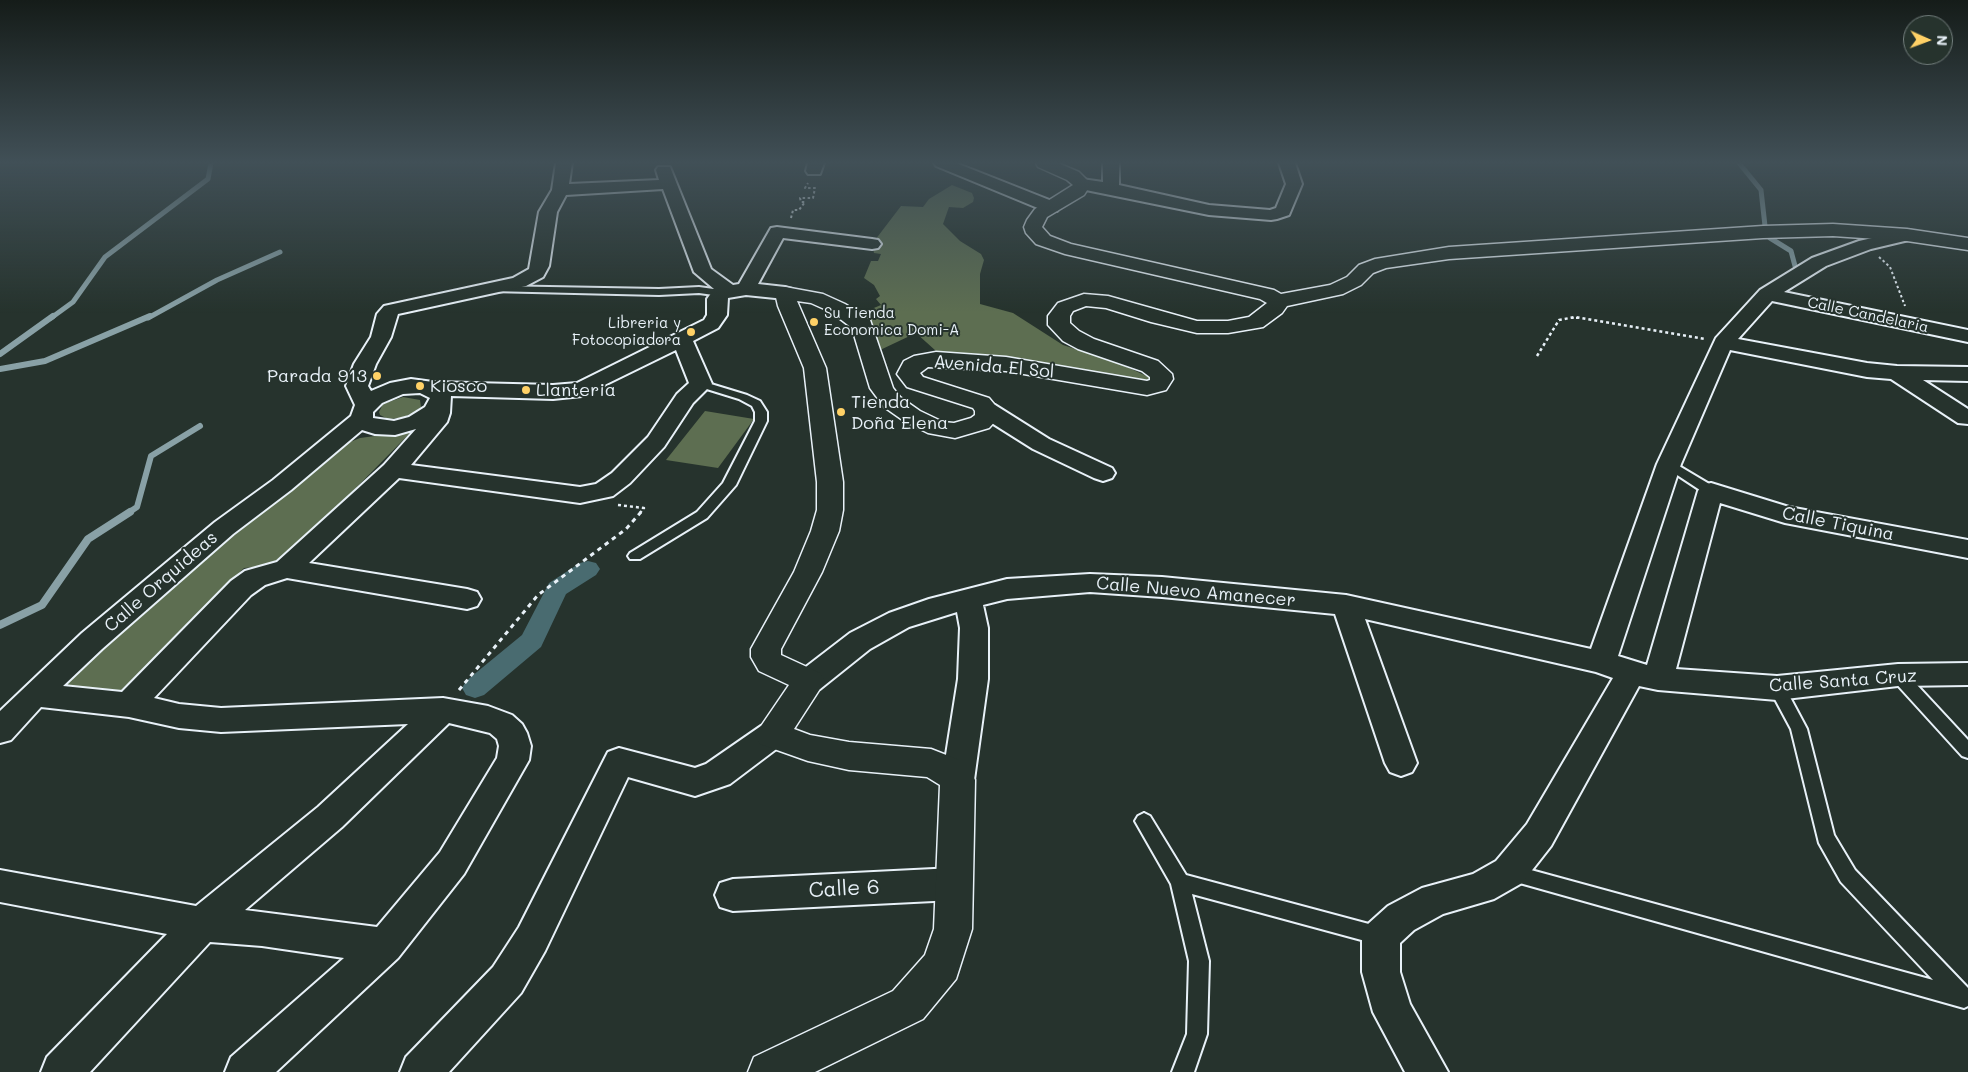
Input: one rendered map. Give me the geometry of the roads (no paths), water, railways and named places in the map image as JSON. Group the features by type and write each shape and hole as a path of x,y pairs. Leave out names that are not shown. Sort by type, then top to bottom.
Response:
{"street":[{"path":"365,409 365,364 381,337 387,314 391,310 519,282 536,273 540,266 548,213"},
{"path":"680,213 703,272 731,291 816,298 838,308 862,325 882,388 892,402 912,416 937,428 955,431 980,423 987,417 987,410"},
{"path":"1041,213 1033,227 1035,233 1043,240 1065,248 1249,289 1267,294 1278,300 1336,290 1354,281 1366,269 1382,263 1450,253 1763,232 1833,230 1907,235 1963,246"},
{"path":"1247,213 1271,215 1279,213"},
{"path":"365,409 406,426 435,406 479,390 553,392 582,389 682,340 715,320 717,315 717,299 731,291 778,232 872,244"},
{"path":"1630,671 1669,464 1723,342 1767,294 1819,262 1865,245 1907,235"},
{"path":"421,1072 507,980 532,939 619,761 695,782 718,774 772,735 809,682 770,663 766,657 766,649 808,572 825,531 830,510 830,482 815,368 788,306 785,294"},
{"name":"Calle Candelaria","path":"1767,294 1968,336"},
{"name":"Avenida El Sol","path":"987,410 982,403 914,382 908,374 912,366 922,361 936,359 1006,364 1147,388 1158,385 1162,379 1161,374 1137,360 1086,344 1071,336 1059,325 1058,316 1065,307 1084,300 1108,302 1158,318 1197,327 1228,328 1255,322 1275,309 1278,300"},
{"path":"393,470 580,494 598,492 614,485 656,442 685,399 701,384 682,340"},
{"path":"1723,342 1897,374 1968,374"},
{"path":"1897,374 1966,418"},
{"path":"365,409 374,398 398,388 411,386 435,406"},
{"path":"288,569 393,470 435,406"},
{"name":"Calle Orquideas","path":"0,731 34,695 92,641 217,534 282,485 365,409"},
{"path":"987,410 1041,444 1103,473"},
{"path":"1427,1072 1393,1012 1381,972 1381,936 1401,918 1435,900 1481,888 1509,872 1539,835 1630,671 1711,491"},
{"name":"Calle Tiquina","path":"1711,491 1785,515 1968,550"},
{"path":"129,705 240,588 255,578 288,569 467,599"},
{"name":"Calle Nuevo Amanecer","path":"809,682 860,641 929,608 1007,589 1090,583 1162,587 1346,605 1630,671"},
{"path":"769,1072 908,1005 942,966 953,929 958,780 973,679 974,628 968,598"},
{"path":"1346,605 1401,763"},
{"name":"Calle Santa Cruz","path":"1630,671 1777,688 1898,675 1968,674"},
{"path":"34,695 129,705 179,716 221,720 443,710 488,718 502,724 511,733 515,746 513,760 452,863 385,946 246,1072"},
{"path":"62,1072 202,924 330,817 443,710"},
{"path":"772,735 808,748 849,756 931,763 947,770 958,780"},
{"name":"Calle 6","path":"733,894 954,884"},
{"path":"0,886 202,924 262,929 385,946"}],"lane":[{"path":"488,289 659,292 731,291"},
{"path":"635,556 702,515 729,485 761,421 761,412 756,404 743,397 701,384"},
{"path":"1669,464 1711,491"},
{"path":"1898,675 1968,752"},
{"path":"1777,688 1799,729 1825,837 1848,876 1966,1000"},
{"path":"1144,820 1180,882 1199,961 1197,1034 1183,1072"},
{"path":"1509,872 1966,1000"},
{"path":"1180,882 1381,936"}],"waterway":[{"path":"51,318 73,302 105,257 163,213"},
{"path":"1764,213 1765,226"},
{"path":"1770,238 1791,251 1795,266"},
{"path":"148,318 217,280 280,252"},
{"path":"0,354 53,316"},
{"path":"0,369 45,361 150,316"},
{"path":"128,513 137,507 151,456 200,426"},
{"path":"0,625 42,605 88,539 130,512"},
{"path":"475,688 532,641 557,589 588,569"}],"place":[{"name":"Su Tienda Economica Domi-A","path":"814,322"},
{"name":"Libreria y Fotocopiadora","path":"691,332"},
{"name":"Parada 913","path":"377,376"},
{"name":"Kiosco","path":"420,386"},
{"name":"Llanteria","path":"526,390"},
{"name":"Tienda Doña Elena","path":"841,412"}]}
